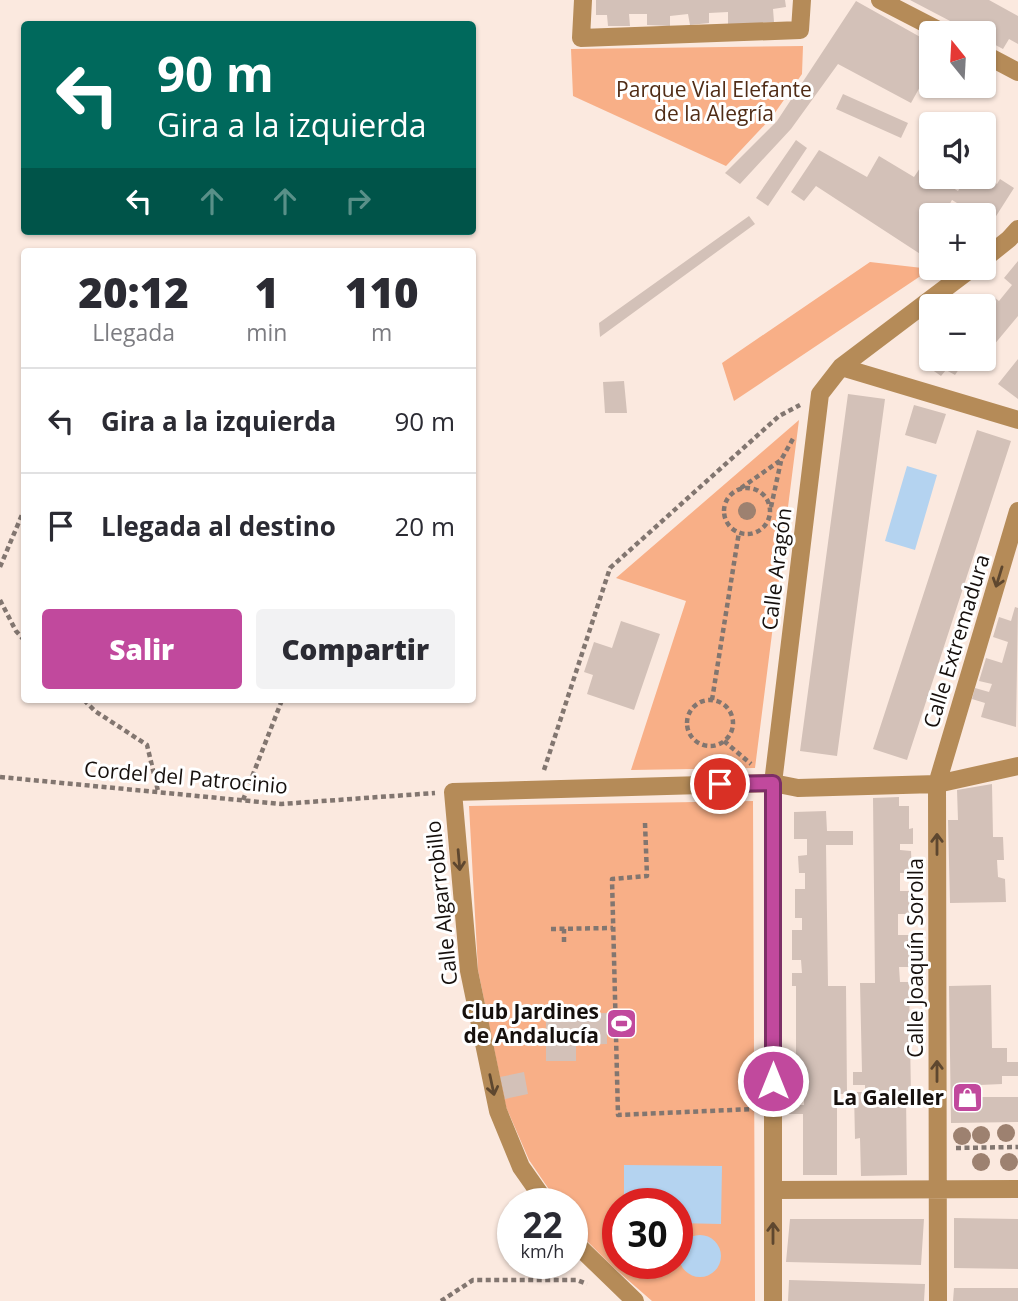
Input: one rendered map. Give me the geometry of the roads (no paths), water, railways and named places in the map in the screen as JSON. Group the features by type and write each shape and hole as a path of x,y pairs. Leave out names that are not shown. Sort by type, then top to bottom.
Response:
{"street":[{"path":"583,0 581,38 800,30 802,0"},
{"path":"880,0 921,21"},
{"path":"996,60 1018,72"},
{"path":"996,249 1018,229"},
{"path":"841,367 956,280"},
{"path":"841,367 1018,420"},
{"name":"Calle Aragón","path":"773,1301 773,783 820,394 841,367"},
{"name":"Calle Extremadura","path":"937,784 1018,511"},
{"path":"773,783 798,788 937,784 1018,766"},
{"name":"Calle Algarrobillo","path":"536,1188 521,1167 498,1111 469,971 453,792 773,783"},
{"name":"Calle Joaquín Sorolla","path":"937,784 938,1301"},
{"path":"773,1190 1018,1189"},
{"path":"588,1255 635,1301"}],"water":[{"path":"907,466 937,475 915,550 885,541"},
{"path":"624,1165 722,1166 721,1224 693,1223 693,1188 624,1188"},
{"path":"693,1237 708,1237 715,1241 721,1256 715,1271 700,1277 693,1275"}],"place":[{"name":"Club Jardines de Andalucía","path":"622,1023"},
{"name":"La Galeller","path":"967,1097"}],"park label":[{"name":"Parque Vial Elefante de la Alegría","path":"714,101"}]}
